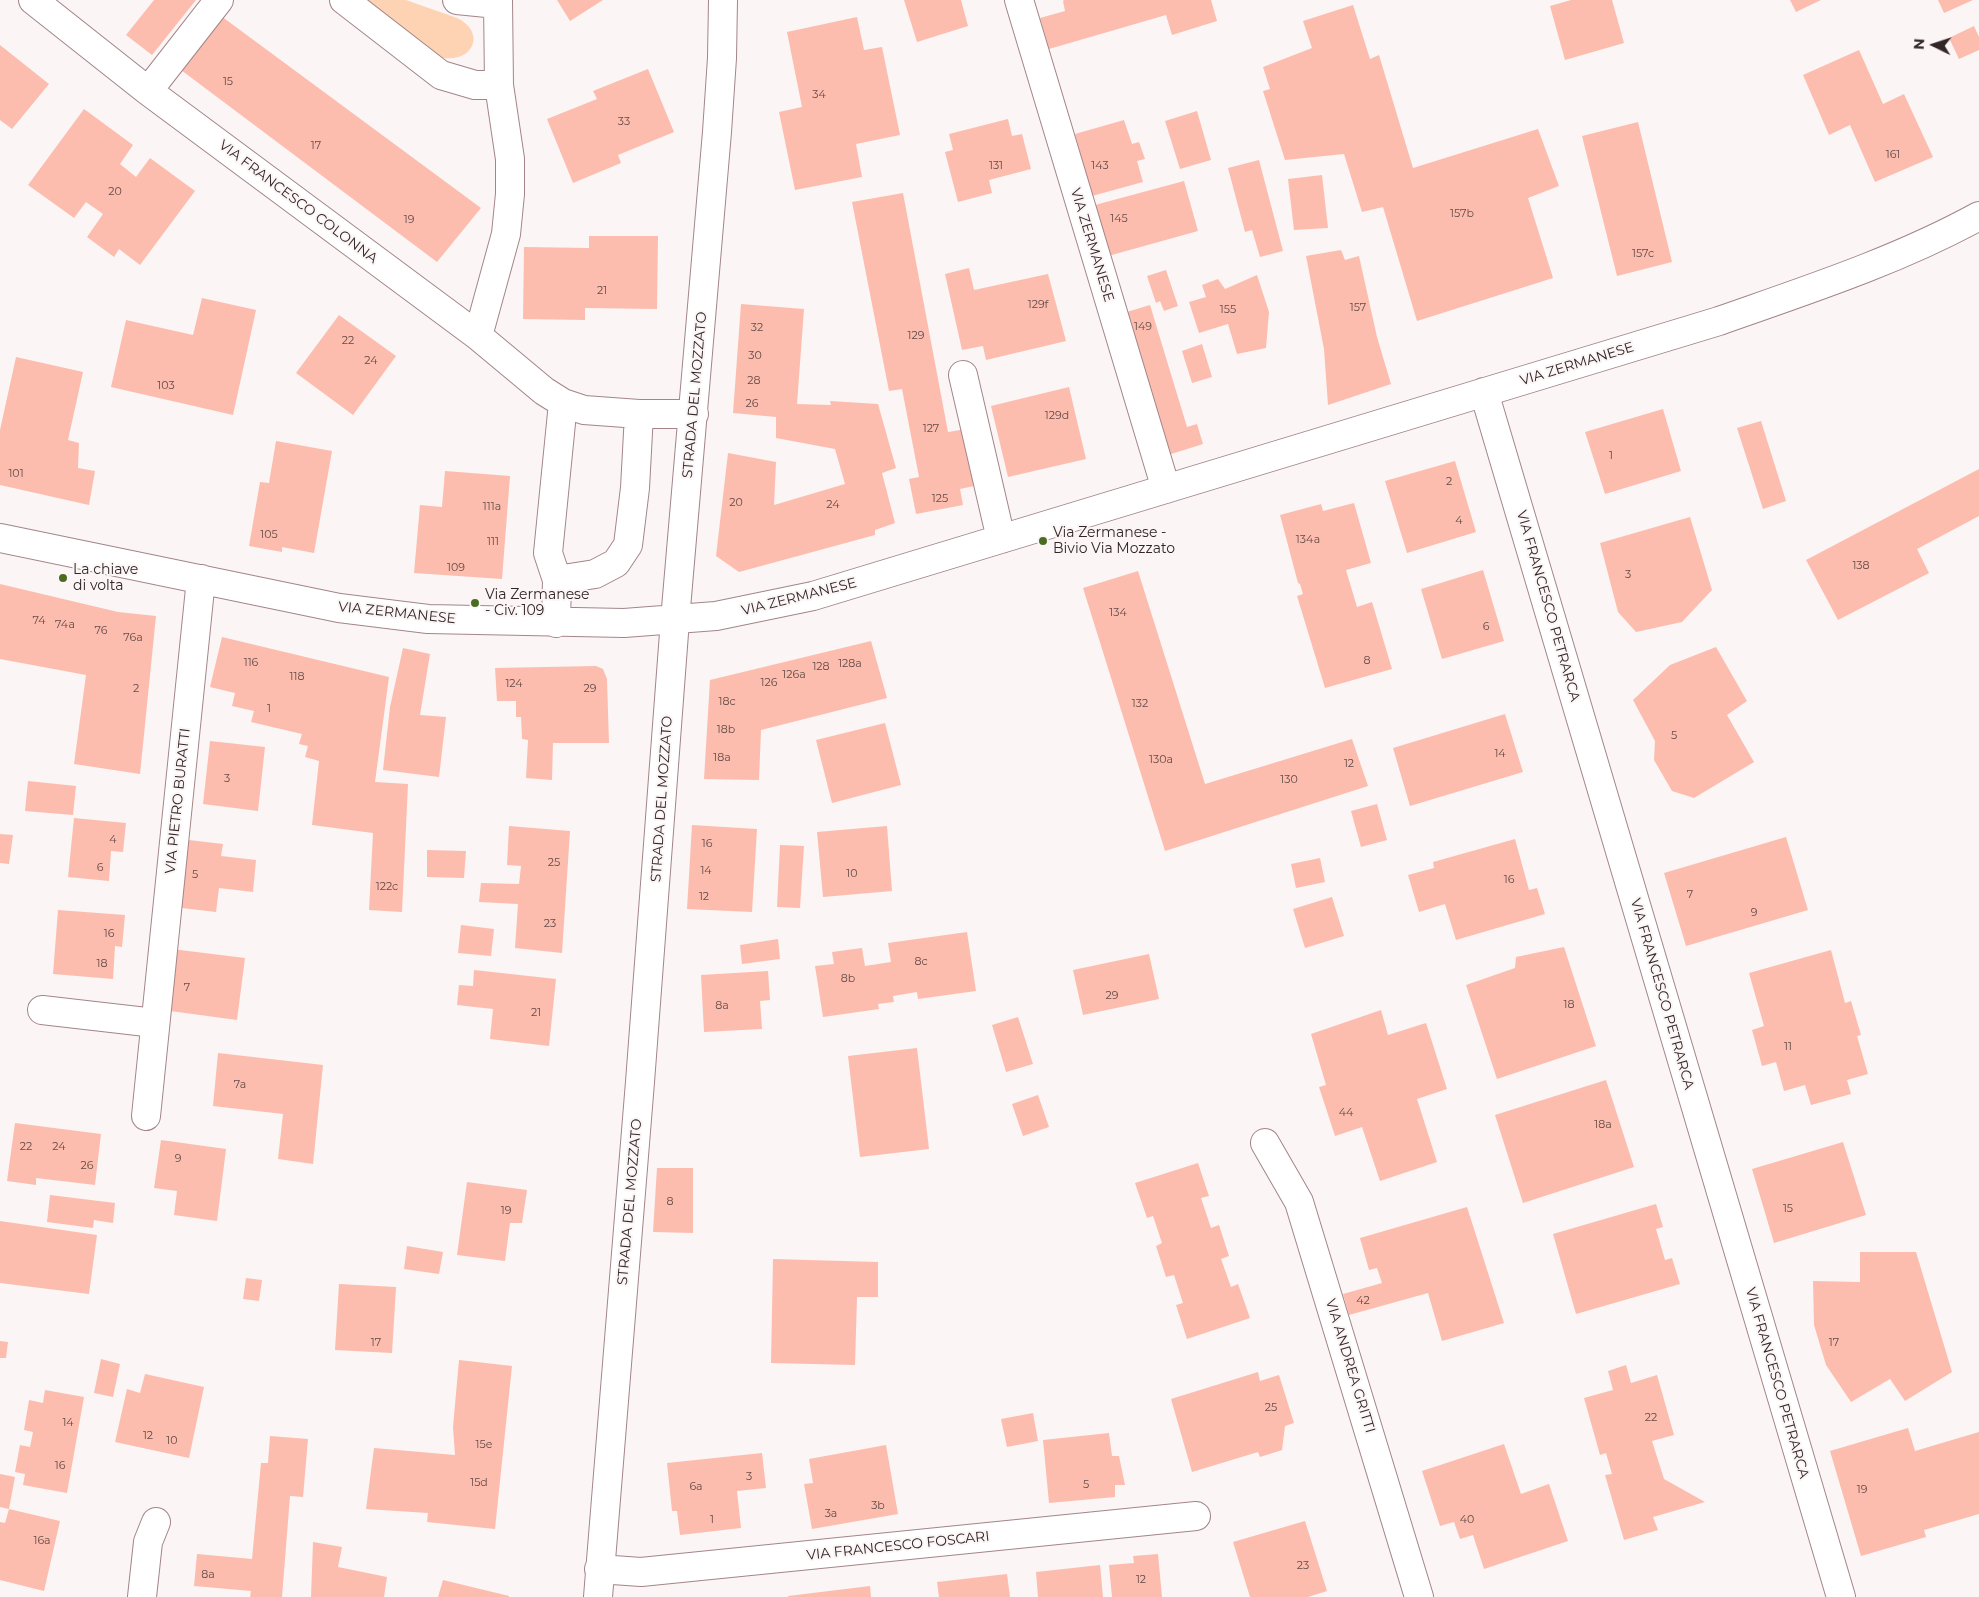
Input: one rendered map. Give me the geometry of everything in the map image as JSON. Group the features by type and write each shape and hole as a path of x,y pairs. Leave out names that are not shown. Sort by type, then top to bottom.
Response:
{"street":[{"name":"VIA FRANCESCO COLONNA","path":"33,0 148,91 478,336 544,391 562,403 584,410 640,414 694,414"},
{"path":"148,91 219,0"},
{"path":"344,0 442,76 475,85 499,85"},
{"path":"457,0 497,2 499,85 510,159 510,194 506,234 478,336"},
{"name":"STRADA DEL MOZZATO","path":"598,1597 642,1062 675,620 719,104 723,0"},
{"name":"VIA ZERMANESE","path":"1019,0 1166,489"},
{"name":"VIA ZERMANESE","path":"0,538 339,608 428,620 624,623 716,616 813,596 1719,321 1860,271 1956,229 1979,216"},
{"path":"963,375 1001,539"},
{"name":"VIA FRANCESCO PETRARCA","path":"1484,392 1840,1597"},
{"path":"556,623 557,580 548,553 562,403"},
{"path":"557,580 595,574 616,563 628,545 635,488 640,414"},
{"name":"VIA PIETRO BURATTI","path":"146,1116 201,579"},
{"path":"42,1010 155,1023"},
{"name":"VIA ANDREA GRITTI","path":"1265,1142 1299,1202 1419,1597"},
{"name":"VIA FRANCESCO FOSCARI","path":"600,1569 641,1572 1196,1516"},
{"path":"142,1597 148,1542 156,1522"}],"shaded area":[{"path":"367,0 406,0 457,18 466,24 471,31 472,45 469,51 462,55 454,58 443,58"}],"building":[{"path":"154,0 196,0 152,55 126,35"},
{"path":"557,0 603,0 570,21"},
{"path":"904,0 961,0 968,26 917,42"},
{"path":"1064,0 1211,0 1217,21 1172,35 1166,15 1049,49 1040,18 1065,11"},
{"path":"1571,0 1612,0 1624,43 1565,60 1550,6"},
{"path":"1790,0 1821,0 1796,12"},
{"path":"1938,0 1973,0 1944,13"},
{"path":"1353,5 1370,59 1379,55 1413,168 1538,129 1559,186 1528,198 1553,278 1417,321 1383,207 1362,212 1344,154 1285,160 1263,91 1270,89 1263,67 1312,48 1303,21"},
{"path":"221,16 481,208 437,262 181,70"},
{"path":"857,17 864,50 882,47 900,135 856,144 862,177 795,190 779,112 802,107 787,32"},
{"path":"1974,26 1979,37 1979,50 1959,59 1949,38"},
{"path":"0,45 49,84 12,129 0,120"},
{"path":"1859,50 1883,104 1904,94 1933,157 1875,182 1850,125 1829,135 1803,75"},
{"path":"648,69 674,132 618,155 621,163 573,183 547,119 597,99 593,91"},
{"path":"84,109 133,145 120,164 136,177 150,158 195,191 140,265 119,249 114,257 87,237 103,214 86,202 74,218 28,185"},
{"path":"1197,111 1211,160 1180,169 1165,121"},
{"path":"1008,119 1012,136 1022,134 1031,169 989,180 992,193 958,202 945,152 953,150 949,134"},
{"path":"1124,120 1132,144 1139,142 1145,159 1137,161 1143,182 1092,196 1075,134"},
{"path":"1638,122 1672,262 1617,276 1582,136"},
{"path":"1259,160 1283,251 1260,257 1252,230 1245,232 1228,168"},
{"path":"1322,175 1328,228 1294,230 1288,179"},
{"path":"1184,181 1198,231 1108,256 1095,205"},
{"path":"903,193 948,432 973,428 984,484 960,489 963,505 916,514 909,479 919,477 902,389 889,391 852,202"},
{"path":"589,236 658,236 657,309 585,308 585,320 523,319 524,247 589,248"},
{"path":"1341,250 1345,260 1359,256 1377,337 1391,384 1328,405 1324,349 1306,256"},
{"path":"969,268 974,290 1048,274 1066,341 986,360 983,346 962,350 945,274"},
{"path":"1166,270 1178,306 1164,311 1160,301 1156,303 1147,276"},
{"path":"1257,275 1269,312 1266,348 1237,354 1228,324 1199,333 1189,302 1206,297 1202,285 1218,279 1225,289"},
{"path":"202,298 256,310 233,415 111,387 126,320 193,335"},
{"path":"741,304 804,309 797,404 831,405 830,401 878,404 896,468 882,473 895,523 875,530 875,535 739,572 716,556 728,453 776,462 774,505 845,484 835,449 776,438 776,417 733,413"},
{"path":"1150,305 1187,427 1197,424 1203,444 1168,455 1120,314"},
{"path":"339,315 396,356 353,415 296,373"},
{"path":"1202,344 1212,377 1192,383 1182,351"},
{"path":"16,357 83,372 68,440 79,443 78,468 95,471 89,505 0,485 0,430"},
{"path":"1069,387 1086,459 1008,477 991,406"},
{"path":"1663,409 1681,471 1605,494 1585,432"},
{"path":"1761,421 1786,501 1763,509 1737,428"},
{"path":"276,441 332,451 314,553 282,547 282,552 249,546 260,482 269,483"},
{"path":"1455,461 1476,532 1407,553 1385,481"},
{"path":"1979,469 1979,516 1917,549 1929,573 1838,620 1806,560"},
{"path":"445,471 510,476 502,579 414,573 420,505 442,507"},
{"path":"1354,503 1371,563 1346,570 1357,607 1372,602 1392,669 1325,688 1297,596 1303,594 1298,583 1280,515 1321,504 1323,511"},
{"path":"1690,517 1712,590 1682,622 1636,632 1618,612 1600,543"},
{"path":"1483,570 1504,641 1442,659 1421,589"},
{"path":"1138,571 1205,784 1352,739 1368,786 1165,851 1083,588"},
{"path":"0,584 118,612 156,616 140,774 74,764 86,675 0,659"},
{"path":"222,637 389,677 375,782 408,784 402,912 369,910 373,833 312,825 319,761 305,757 308,746 299,744 302,734 251,722 254,711 232,706 235,693 210,687"},
{"path":"871,641 887,698 761,730 759,780 704,779 710,680"},
{"path":"1716,647 1747,701 1727,715 1754,762 1694,798 1672,791 1654,760 1655,741 1633,700 1670,665"},
{"path":"403,648 430,654 420,715 446,717 439,777 383,770 390,707"},
{"path":"596,666 603,669 607,679 609,743 553,743 552,780 526,778 528,740 522,739 521,717 516,717 516,701 497,701 495,668"},
{"path":"1505,714 1523,772 1410,806 1393,748"},
{"path":"885,723 901,785 832,803 816,740"},
{"path":"210,741 265,747 258,811 203,804"},
{"path":"28,781 76,786 73,815 25,811"},
{"path":"1377,804 1387,840 1361,847 1351,811"},
{"path":"74,818 126,823 123,852 111,851 109,881 68,877"},
{"path":"692,825 757,829 752,912 687,909"},
{"path":"509,826 570,831 562,953 515,948 518,904 479,902 481,883 519,884 521,866 507,865"},
{"path":"887,826 892,891 823,897 817,832"},
{"path":"0,834 13,835 9,864 0,863"},
{"path":"1786,837 1808,910 1686,946 1664,873"},
{"path":"180,839 223,844 221,856 256,860 253,892 219,888 216,912 173,907"},
{"path":"1515,839 1529,890 1537,888 1545,914 1456,940 1445,904 1419,912 1408,875 1434,868 1433,862"},
{"path":"780,845 804,846 800,908 777,907"},
{"path":"427,850 466,851 464,878 427,877"},
{"path":"1320,858 1325,882 1296,888 1291,864"},
{"path":"1332,897 1344,936 1305,948 1293,909"},
{"path":"58,910 125,915 122,947 115,946 113,979 53,974"},
{"path":"461,925 494,929 491,956 458,953"},
{"path":"967,932 976,991 918,999 917,992 893,996 894,1002 878,1004 879,1009 823,1017 815,966 834,964 832,952 862,948 865,966 891,962 888,943"},
{"path":"778,939 780,959 742,964 740,945"},
{"path":"1564,947 1596,1046 1497,1079 1466,985 1515,968 1516,957"},
{"path":"172,949 245,958 237,1020 163,1010"},
{"path":"1831,950 1845,1003 1851,1001 1861,1035 1857,1036 1868,1074 1847,1080 1851,1094 1811,1105 1805,1085 1784,1091 1776,1062 1762,1066 1752,1030 1764,1026 1749,973"},
{"path":"1149,954 1159,999 1083,1015 1073,970"},
{"path":"474,970 556,979 549,1046 490,1039 493,1009 457,1005 459,985 473,986"},
{"path":"768,971 770,1000 760,1001 762,1029 704,1032 701,975"},
{"path":"1381,1010 1388,1035 1426,1023 1447,1089 1417,1099 1437,1162 1380,1181 1362,1127 1335,1136 1319,1087 1326,1085 1311,1034"},
{"path":"1018,1017 1033,1064 1006,1072 992,1025"},
{"path":"917,1048 929,1149 860,1157 848,1056"},
{"path":"218,1053 323,1065 313,1164 278,1159 283,1114 213,1106"},
{"path":"1606,1080 1634,1167 1523,1203 1495,1115"},
{"path":"1038,1095 1049,1127 1023,1136 1012,1104"},
{"path":"15,1123 101,1134 95,1185 36,1178 36,1185 7,1181"},
{"path":"161,1140 226,1149 217,1221 174,1215 177,1191 154,1188"},
{"path":"1843,1142 1866,1215 1774,1243 1752,1169"},
{"path":"1198,1163 1209,1196 1201,1198 1211,1228 1219,1225 1229,1256 1221,1259 1231,1287 1238,1284 1250,1318 1187,1339 1176,1305 1183,1303 1174,1275 1166,1277 1156,1246 1162,1243 1153,1216 1147,1218 1135,1183"},
{"path":"657,1168 693,1168 693,1233 653,1232"},
{"path":"467,1182 527,1190 522,1223 510,1223 505,1261 457,1255"},
{"path":"50,1195 115,1203 113,1223 94,1220 93,1228 47,1222"},
{"path":"1656,1204 1663,1227 1656,1229 1665,1260 1672,1258 1680,1284 1576,1314 1553,1234"},
{"path":"1467,1207 1504,1323 1442,1341 1428,1293 1349,1315 1343,1294 1382,1283 1377,1268 1369,1270 1360,1238"},
{"path":"0,1221 97,1235 89,1294 0,1283"},
{"path":"407,1246 443,1252 439,1274 404,1269"},
{"path":"1860,1252 1916,1252 1952,1372 1905,1401 1890,1379 1851,1402 1826,1365 1814,1325 1813,1281 1860,1282"},
{"path":"773,1259 878,1262 878,1297 857,1297 855,1365 771,1363"},
{"path":"246,1278 262,1280 259,1301 243,1299"},
{"path":"339,1284 396,1287 392,1353 335,1350"},
{"path":"0,1341 8,1342 6,1358 0,1358"},
{"path":"101,1359 120,1364 113,1397 94,1393"},
{"path":"459,1360 512,1366 495,1529 427,1522 428,1513 366,1509 374,1448 455,1455 453,1427"},
{"path":"1626,1365 1631,1383 1657,1375 1674,1435 1652,1441 1664,1479 1705,1502 1653,1517 1658,1530 1624,1540 1605,1475 1612,1474 1606,1453 1600,1455 1584,1398 1613,1390 1608,1371"},
{"path":"1258,1372 1260,1381 1279,1375 1294,1423 1285,1426 1282,1450 1260,1457 1258,1452 1192,1472 1171,1399"},
{"path":"145,1374 204,1387 189,1458 115,1442 127,1389 140,1393"},
{"path":"45,1390 84,1397 67,1493 23,1485 25,1474 15,1472 20,1445 30,1447 33,1432 24,1430 29,1400 43,1403"},
{"path":"1033,1413 1038,1441 1007,1447 1001,1419"},
{"path":"1908,1428 1915,1451 1979,1432 1979,1514 1924,1530 1926,1537 1861,1556 1830,1451"},
{"path":"1109,1433 1112,1456 1119,1456 1125,1485 1115,1485 1115,1497 1049,1503 1043,1440"},
{"path":"270,1436 308,1439 303,1497 290,1496 282,1597 250,1597 251,1591 194,1586 197,1554 252,1559 261,1463 268,1463"},
{"path":"1504,1444 1521,1494 1549,1484 1568,1541 1484,1569 1473,1535 1460,1539 1454,1522 1440,1526 1422,1471"},
{"path":"886,1445 898,1514 812,1529 804,1484 813,1483 809,1459"},
{"path":"762,1453 766,1488 737,1491 741,1528 680,1535 677,1511 672,1511 667,1463"},
{"path":"0,1474 15,1477 9,1509 0,1507"},
{"path":"9,1509 60,1521 44,1591 0,1580 0,1522 5,1523"},
{"path":"1305,1521 1327,1591 1308,1597 1250,1597 1233,1542"},
{"path":"313,1542 342,1547 338,1567 387,1577 384,1597 311,1597"},
{"path":"1158,1554 1162,1597 1112,1597 1109,1565 1134,1563 1133,1556"},
{"path":"1100,1565 1103,1597 1038,1597 1036,1572"},
{"path":"1007,1574 1010,1597 939,1597 937,1582"},
{"path":"443,1580 509,1596 509,1597 438,1597"},
{"path":"870,1586 871,1597 788,1597 788,1596"}],"place":[{"name":"Via Zermanese - Bivio Via Mozzato","path":"1043,541"},
{"name":"La chiave di volta","path":"63,578"},
{"name":"Via Zermanese - Civ. 109","path":"475,603"}]}
